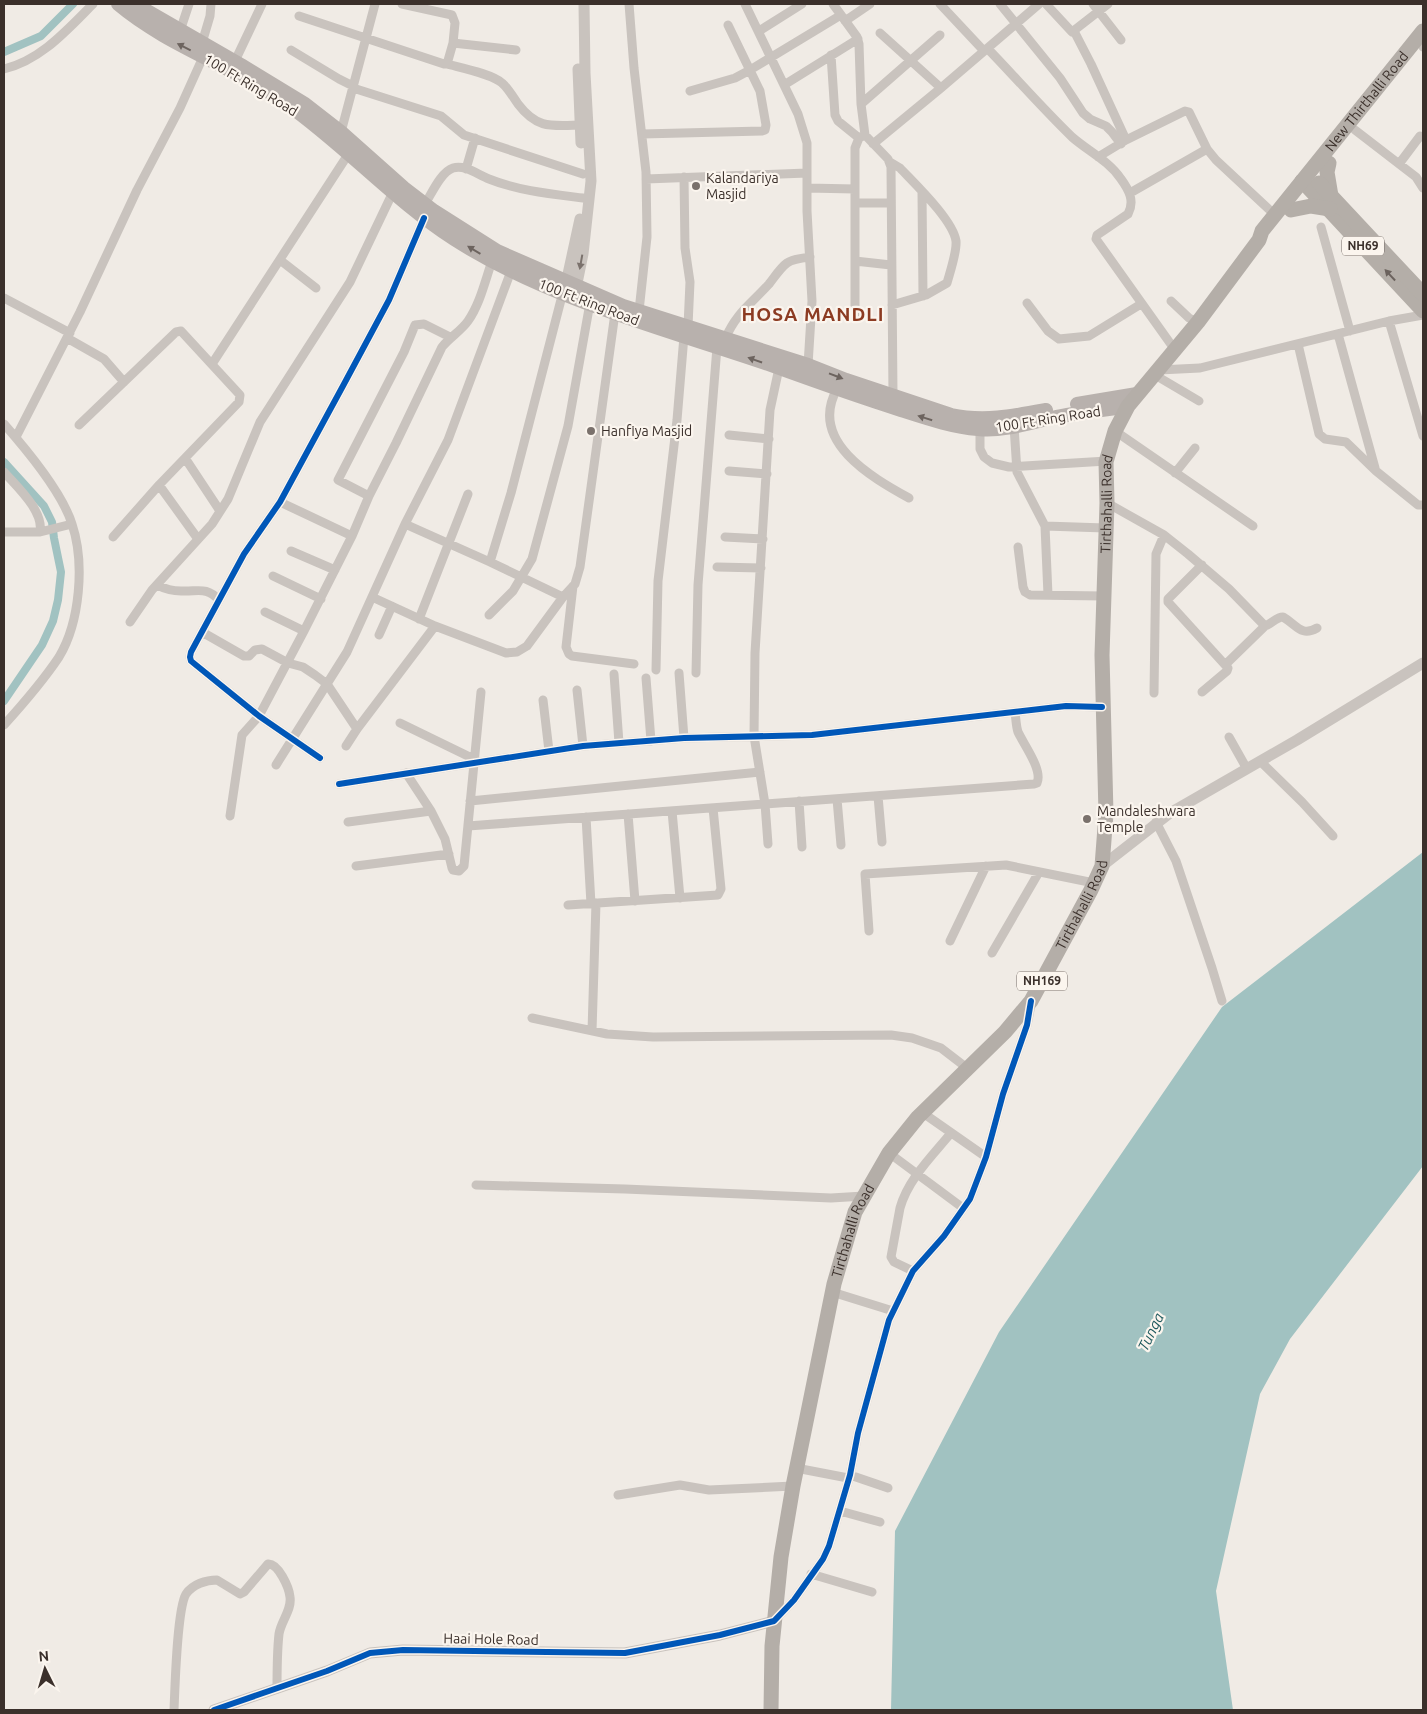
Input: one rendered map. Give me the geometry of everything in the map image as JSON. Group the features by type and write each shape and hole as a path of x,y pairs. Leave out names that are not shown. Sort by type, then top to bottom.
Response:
{"highway":[{"name":"New Thirthalli Road","path":"1309,180 1423,31"},
{"path":"1309,180 1329,163 1423,46"},
{"path":"1291,210 1330,202 1327,172 1329,163"},
{"name":"NH69","path":"1309,180 1423,294"},
{"name":"NH169","path":"1258,240 1268,235 1291,210 1309,180"},
{"name":"Tirthahalli Road","path":"771,1710 774,1621 781,1557 792,1486 832,1292 855,1212 889,1153 923,1113 1005,1032 1031,1001 1102,866 1106,814 1102,708 1107,461 1115,431 1128,406 1198,322 1258,240 1262,231 1309,180"},
{"name":"NH69","path":"1330,202 1423,311"}],"main road":[{"name":"100 Ft Ring Road","path":"118,4 161,35 235,62 304,104 342,132 404,188 425,204 497,251 570,289 590,304 615,313 686,331"},
{"name":"100 Ft Ring Road","path":"135,4 180,31 202,50 285,103 349,153 424,218 492,262 511,271 639,311 779,368 932,420 980,430 1128,406"},
{"name":"100 Ft Ring Road","path":"721,343 808,365 964,418 988,419 1137,394"}],"street":[{"path":"4,70 29,59 57,40 93,4"},
{"path":"180,31 189,4"},
{"path":"16,437 68,335 137,190 180,108 202,50 211,4"},
{"path":"235,62 262,4"},
{"path":"342,132 375,4"},
{"path":"402,4 452,15 455,23 453,43 447,64"},
{"path":"570,289 583,198 577,4"},
{"path":"490,562 584,245 591,181 585,73 584,4"},
{"path":"629,4 646,179 647,237 639,311"},
{"path":"832,4 858,39 862,136 856,148 855,314"},
{"path":"690,91 735,78 870,4"},
{"path":"940,4 1073,138 1098,157 1120,178 1130,193 1131,203 1128,214 1097,235 1096,239 1175,350"},
{"path":"1000,4 1060,78 1083,113 1090,119 1106,126 1124,142"},
{"path":"873,144 1039,4"},
{"path":"1046,4 1070,31 1074,31 1091,64 1124,142"},
{"path":"1094,4 1121,40"},
{"path":"1074,31 1108,4"},
{"path":"748,5 798,114 807,143 812,301 808,365"},
{"path":"759,31 798,5"},
{"path":"298,16 447,64 494,77 503,83 524,111 537,122 550,126 580,125"},
{"path":"642,134 764,130 766,125 760,91 728,25"},
{"path":"880,33 941,88"},
{"path":"861,104 940,35"},
{"path":"784,84 858,39"},
{"path":"453,43 516,50"},
{"path":"291,50 353,87 441,116 464,134 583,174"},
{"path":"831,55 834,115 838,121 873,144 890,162 900,168 948,222 956,241 947,283 923,296 892,305"},
{"path":"1098,157 1185,111 1191,115 1208,149 1224,169 1275,215"},
{"path":"1355,130 1416,177 1423,188"},
{"path":"1399,164 1420,136 1423,137"},
{"path":"466,169 475,138"},
{"path":"1130,193 1208,149"},
{"path":"212,364 349,153"},
{"path":"890,162 893,395"},
{"path":"425,204 444,175 450,169 457,167 509,186 583,198"},
{"path":"646,179 807,173"},
{"path":"656,670 658,581 690,282 685,248 684,177"},
{"path":"807,188 855,189"},
{"path":"130,622 157,585 212,524 228,499 260,422 350,282 393,192"},
{"path":"922,192 923,296"},
{"path":"855,203 890,203"},
{"path":"320,758 259,716 192,661 190,657 244,554 280,502 389,300 424,218"},
{"path":"1321,227 1350,331"},
{"path":"696,673 698,585 721,343 732,322 785,264 810,257"},
{"path":"280,260 316,288"},
{"path":"855,261 891,265"},
{"path":"230,816 242,735 259,716 288,663 352,536 369,496 442,347 466,323 474,311 492,262"},
{"path":"276,765 347,652 405,524 453,428 511,271"},
{"path":"4,298 68,335 104,359 124,382"},
{"path":"1171,301 1189,318 1198,322"},
{"path":"1027,303 1048,331 1059,339 1089,336 1141,304"},
{"path":"489,614 513,592 532,559 568,426 590,304"},
{"path":"615,313 580,568 573,586 566,647 572,656 634,664"},
{"path":"1157,372 1200,368 1389,321 1423,315"},
{"path":"1389,321 1423,436"},
{"path":"369,496 338,480 400,360 415,325 424,324 450,337"},
{"path":"79,425 178,331 181,331 240,395 239,402 159,484 113,537"},
{"path":"1338,334 1375,468"},
{"path":"1298,344 1319,434 1325,438 1346,442 1418,505 1423,505"},
{"path":"768,844 765,804 754,736 755,654 770,410 779,368"},
{"path":"1157,372 1199,401"},
{"path":"837,389 829,404 830,426 843,450 867,474 909,498"},
{"path":"4,424 16,437 58,494 69,525 79,578 76,617 59,656 24,703 4,725"},
{"path":"1014,426 1016,466 1045,526 1048,596"},
{"path":"980,430 980,449 984,457 992,463 1009,467 1107,461"},
{"path":"1115,431 1253,526"},
{"path":"729,435 769,439"},
{"path":"1175,473 1195,448"},
{"path":"185,458 220,511"},
{"path":"728,471 767,474"},
{"path":"4,472 25,496 40,518 43,532"},
{"path":"159,484 198,539"},
{"path":"419,619 468,494"},
{"path":"280,502 352,536"},
{"path":"1107,503 1164,535 1229,589 1265,626"},
{"path":"405,524 563,597"},
{"path":"4,532 43,532 69,525"},
{"path":"1045,526 1105,528"},
{"path":"1154,693 1156,554 1164,535"},
{"path":"725,537 763,539"},
{"path":"1018,547 1024,592 1030,595 1048,596 1104,596"},
{"path":"291,551 335,570"},
{"path":"1202,565 1168,599 1168,602 1226,664 1227,671 1202,692"},
{"path":"717,567 761,568"},
{"path":"273,576 320,599"},
{"path":"157,585 182,592 207,591 219,600"},
{"path":"372,597 435,626 506,653 518,652 527,646 573,586"},
{"path":"378,635 392,606"},
{"path":"265,612 304,631"},
{"path":"1226,664 1265,626 1270,625 1280,617 1288,620 1305,632 1310,632 1317,628"},
{"path":"346,746 357,728 435,626"},
{"path":"202,632 244,656 249,656 255,650 262,649 288,663 303,667 326,684 357,728"},
{"path":"1102,866 1156,822 1260,762 1423,663"},
{"path":"679,673 684,738"},
{"path":"614,674 619,744"},
{"path":"646,678 651,741"},
{"path":"577,690 583,746"},
{"path":"406,774 431,811 445,839 453,870 459,871 464,866 481,692"},
{"path":"543,700 548,750"},
{"path":"339,784 473,761 583,746 684,738 812,734 1066,706 1102,708"},
{"path":"468,826 1037,783 1038,777 1029,751 1018,732 1015,712"},
{"path":"400,723 473,761"},
{"path":"1229,737 1247,769"},
{"path":"1260,762 1302,802 1332,836"},
{"path":"470,801 760,772"},
{"path":"878,796 882,842"},
{"path":"837,799 841,845"},
{"path":"799,801 802,847"},
{"path":"568,905 718,894 720,892 713,808"},
{"path":"348,822 431,811"},
{"path":"672,811 680,898"},
{"path":"628,814 634,901"},
{"path":"586,817 594,903 592,1031"},
{"path":"1156,822 1176,861 1222,1001"},
{"path":"356,866 449,854"},
{"path":"869,931 865,874 1014,865 1094,883"},
{"path":"950,940 986,866"},
{"path":"992,953 1039,872"},
{"path":"774,1621 794,1600 823,1559 829,1546 840,1511 858,1433 889,1320 913,1271 944,1236 970,1199 986,1157 1003,1094 1027,1025 1031,1001"},
{"path":"532,1018 608,1034 653,1038 891,1034 912,1038 941,1048 967,1068"},
{"path":"923,1113 986,1157"},
{"path":"913,1271 894,1262 891,1252 902,1200 918,1174 951,1133"},
{"path":"889,1153 963,1208"},
{"path":"476,1185 831,1198 864,1196"},
{"path":"832,1292 893,1312"},
{"path":"796,1468 849,1477 888,1488"},
{"path":"618,1495 680,1485 708,1490 792,1486"},
{"path":"840,1511 880,1522"},
{"path":"174,1710 181,1618 186,1594 192,1587 202,1582 217,1580 240,1594 244,1592 268,1564 273,1565 281,1574 290,1597 290,1604 281,1624 279,1634 277,1689"},
{"path":"811,1574 872,1592"},
{"name":"Haai Hole Road","path":"214,1710 327,1671 370,1653 403,1650 625,1653 720,1635 774,1621"}],"water":[{"name":"Tunga","path":"1423,852 1423,1166 1290,1339 1260,1394 1216,1591 1233,1710 891,1710 895,1531 999,1332 1222,1007"}],"waterway":[{"path":"4,52 41,36 73,4"},
{"path":"4,462 44,506 52,522 61,572 58,600 53,621 42,645 4,701"}],"cycle path":[{"path":"320,758 259,716 191,661 190,657 244,554 280,502 389,300 424,218"},
{"path":"339,784 583,746 684,738 812,735 1066,706 1102,707"},
{"path":"214,1710 327,1671 370,1653 403,1650 625,1653 720,1635 774,1621 794,1600 823,1559 829,1546 850,1475 858,1433 889,1320 913,1271 944,1236 970,1199 986,1157 1003,1094 1027,1025 1031,1001"}],"place":[{"name":"Kalandariya Masjid","path":"696,186"},
{"name":"Hanfiya Masjid","path":"591,431"},
{"name":"Mandaleshwara Temple","path":"1087,819"}],"district":[{"name":"HOSA MANDLI","path":"813,314"}]}
